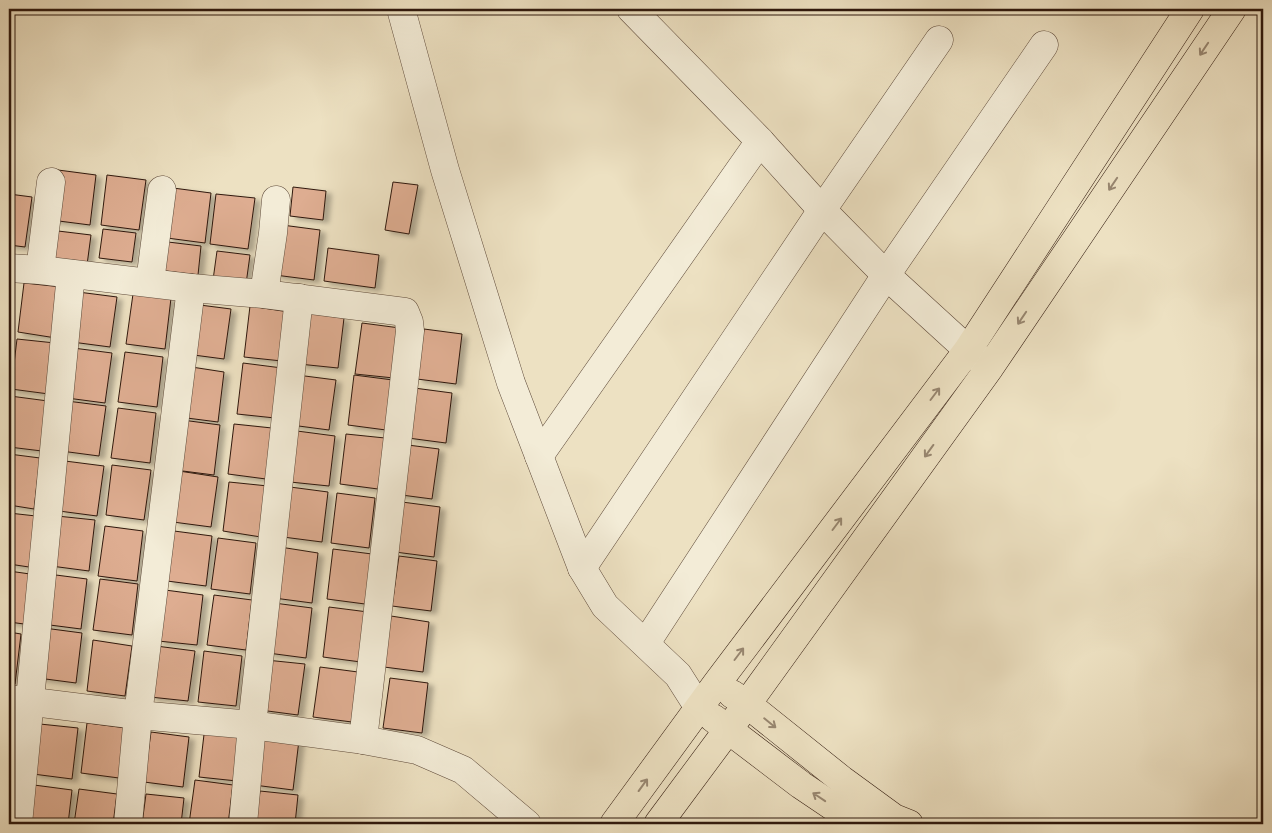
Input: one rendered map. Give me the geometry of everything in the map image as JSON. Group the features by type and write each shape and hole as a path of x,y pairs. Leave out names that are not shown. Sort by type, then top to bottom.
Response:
{"main road":[{"path":"614,824 717,683 968,350 1190,9"},
{"path":"658,824 990,367 1232,9"},
{"path":"717,683 747,704 842,780 894,818 909,824"},
{"path":"699,708 801,785 859,824"}],"street":[{"path":"401,9 445,170 511,383 582,568 605,606 678,674 699,708"},
{"path":"631,9 760,141 822,210 886,275 968,350 990,367"},
{"path":"582,568 822,210 939,40"},
{"path":"646,643 886,275 1044,45"},
{"path":"539,456 760,141"},
{"path":"40,270 51,182"},
{"path":"150,282 162,190"},
{"path":"264,294 276,200"},
{"path":"9,268 264,294 405,312 410,331 363,740"},
{"path":"18,824 20,700 72,274"},
{"path":"128,824 138,715 191,288"},
{"path":"244,824 252,725 299,298"},
{"path":"678,674 717,683"},
{"path":"20,700 138,715 252,725 363,740 417,750 463,770 527,824"}],"building":[{"path":"58,170 96,175 90,225 51,220"},
{"path":"107,175 146,180 139,230 101,225"},
{"path":"393,182 418,185 409,234 385,230"},
{"path":"293,187 326,191 323,220 290,216"},
{"path":"173,188 211,193 205,243 167,238"},
{"path":"9,194 32,197 25,247 9,245"},
{"path":"216,194 255,198 248,249 210,244"},
{"path":"282,225 320,230 314,280 275,275"},
{"path":"103,229 136,233 132,262 99,258"},
{"path":"58,231 91,235 87,265 54,261"},
{"path":"168,242 201,246 198,275 165,271"},
{"path":"328,248 379,255 375,288 324,281"},
{"path":"217,251 250,255 246,284 213,280"},
{"path":"24,283 62,287 56,338 18,332"},
{"path":"78,292 117,297 110,347 72,342"},
{"path":"133,294 171,298 165,349 126,344"},
{"path":"192,304 231,309 224,359 186,354"},
{"path":"250,306 289,312 282,361 244,357"},
{"path":"306,313 344,318 338,368 299,364"},
{"path":"362,323 400,328 394,378 355,374"},
{"path":"424,329 462,334 456,384 417,379"},
{"path":"17,339 55,343 49,394 11,389"},
{"path":"73,348 112,353 105,403 67,398"},
{"path":"125,352 163,357 157,407 118,402"},
{"path":"243,363 282,368 275,418 237,414"},
{"path":"185,366 224,372 218,422 179,417"},
{"path":"297,375 336,380 329,430 291,425"},
{"path":"354,375 393,380 386,430 348,425"},
{"path":"414,388 452,393 446,443 408,438"},
{"path":"10,396 48,401 42,451 9,447"},
{"path":"67,401 106,406 99,456 61,451"},
{"path":"118,408 156,413 150,463 111,458"},
{"path":"182,420 220,425 214,475 175,470"},
{"path":"234,424 272,428 266,479 228,474"},
{"path":"297,431 335,436 329,486 290,482"},
{"path":"346,434 385,438 378,489 340,484"},
{"path":"400,444 439,449 432,499 394,494"},
{"path":"9,454 40,458 34,509 9,505"},
{"path":"65,461 104,466 97,516 59,511"},
{"path":"112,465 151,470 144,520 106,515"},
{"path":"179,471 218,477 211,527 173,522"},
{"path":"229,482 268,486 261,537 223,531"},
{"path":"290,487 328,492 322,542 283,537"},
{"path":"337,493 375,498 369,548 331,543"},
{"path":"402,502 440,507 434,557 395,552"},
{"path":"9,513 36,516 29,567 9,564"},
{"path":"57,516 95,520 89,571 51,566"},
{"path":"105,526 143,531 137,581 98,576"},
{"path":"174,531 212,536 206,586 167,581"},
{"path":"218,538 256,543 250,594 211,589"},
{"path":"280,547 318,553 312,603 274,598"},
{"path":"333,549 372,554 365,604 327,599"},
{"path":"399,556 437,561 431,611 392,606"},
{"path":"9,571 30,574 24,624 9,622"},
{"path":"48,574 87,579 81,629 42,624"},
{"path":"100,579 138,584 132,635 93,630"},
{"path":"165,590 203,595 197,645 158,641"},
{"path":"214,595 252,600 246,650 207,645"},
{"path":"274,603 312,608 306,658 268,653"},
{"path":"329,607 368,612 361,662 323,657"},
{"path":"391,616 429,622 423,672 384,667"},
{"path":"44,628 82,633 76,683 38,678"},
{"path":"9,632 21,634 15,684 9,684"},
{"path":"93,640 132,646 125,696 87,691"},
{"path":"156,646 195,651 188,701 150,697"},
{"path":"204,651 242,656 236,706 198,702"},
{"path":"266,660 305,664 298,715 260,710"},
{"path":"320,667 358,672 352,722 313,717"},
{"path":"390,678 428,683 422,733 383,728"},
{"path":"9,718 14,718 9,759"},
{"path":"87,723 126,728 119,778 81,773"},
{"path":"40,724 78,728 72,779 33,774"},
{"path":"205,726 244,731 237,781 199,777"},
{"path":"151,732 189,737 183,787 144,782"},
{"path":"261,735 299,740 293,790 254,785"},
{"path":"195,780 233,785 228,824 189,824"},
{"path":"34,785 72,790 68,824 29,824"},
{"path":"79,789 117,794 113,824 74,824"},
{"path":"260,791 298,795 295,824 255,824"},
{"path":"146,794 184,798 181,824 142,824"}]}
